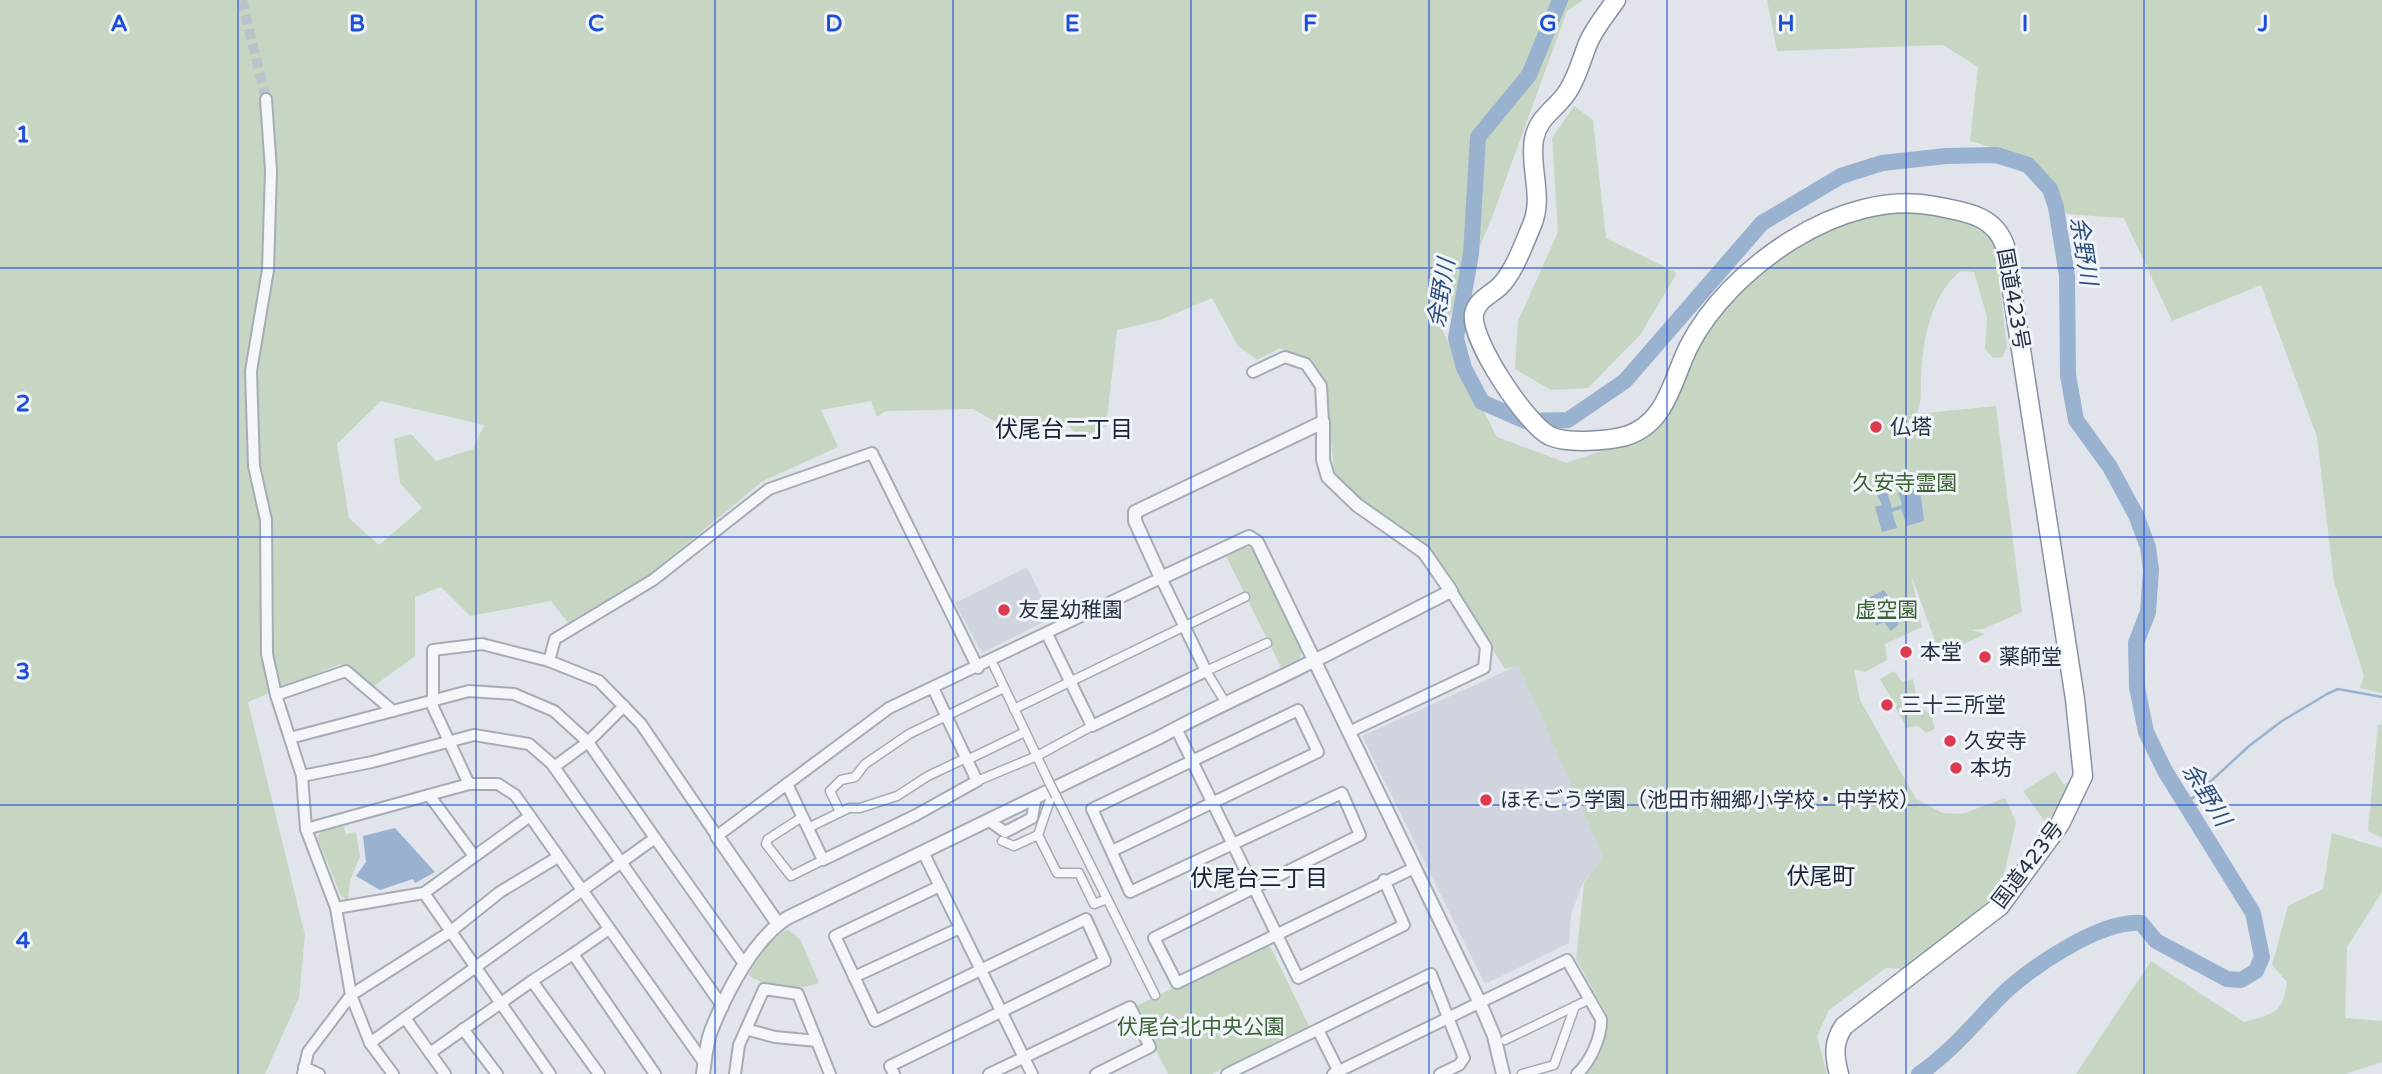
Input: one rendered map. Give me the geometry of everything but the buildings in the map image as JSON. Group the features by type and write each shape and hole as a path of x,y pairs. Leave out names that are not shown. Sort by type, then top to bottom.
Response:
{"highway":[{"name":"国道423号","path":"1616,0 1594,31 1566,94 1540,122 1534,142 1536,215 1505,279 1483,298 1474,313 1474,323 1482,345 1500,380 1542,430 1549,435 1566,439 1616,438 1651,423 1668,398 1689,346 1732,287 1775,251 1830,221 1862,209 1895,203 1929,205 1980,217 1990,222 2002,237 2015,295 2084,760 2083,776 2060,824 2000,906 1844,1026 1836,1038 1834,1056 1839,1074"}],"street":[{"path":"266,99 271,170 268,270 251,371 254,466 266,520 267,654 276,695 302,775 306,829 336,908 351,995 370,1043 393,1074"},
{"path":"1253,372 1285,357 1306,364 1321,386 1323,460 1328,477 1357,505 1424,552 1486,647 1484,668 1349,732"},
{"path":"1222,697 1206,671 1161,578 1135,522 1135,512 1323,422"},
{"path":"550,661 555,639 653,580 769,489 872,453 978,668"},
{"path":"717,836 889,708 1249,537 1257,542 1480,1003 1494,1036 1503,1074"},
{"path":"704,1069 710,1032 745,965 778,924 1451,591"},
{"path":"1014,709 1245,597"},
{"path":"1047,634 1092,726"},
{"path":"802,817 768,839 766,844 791,876 916,815 977,781 1037,756 1092,726 1267,643"},
{"path":"469,784 433,708 433,650 482,644 550,661 599,681 641,724 778,924"},
{"path":"994,666 1049,782 1053,796 1155,995"},
{"path":"276,695 346,671 393,711"},
{"path":"933,688 977,781"},
{"path":"841,812 831,788 841,780 855,777 865,764 909,734 1004,688"},
{"path":"290,738 468,691 514,694 554,711 588,742 745,965"},
{"path":"554,767 588,742 624,706"},
{"path":"1112,851 1318,752 1298,710 1092,809 1129,892 1233,846 1342,793 1360,835 1153,938 1177,983 1414,867"},
{"path":"1176,728 1298,978 1404,925 1384,880"},
{"path":"808,828 841,812 897,796 928,776 1026,732"},
{"path":"302,775 372,762 474,735 529,744 554,767 723,1007"},
{"path":"306,829 469,784 498,784 515,795 610,929 704,1069"},
{"path":"787,784 823,860"},
{"path":"429,795 474,856"},
{"path":"988,820 1005,832 1032,818 1036,796"},
{"path":"1002,841 1014,846 1038,835 1053,796"},
{"path":"336,908 424,893 530,816"},
{"path":"1038,835 1057,873 1079,873 1094,904 1107,899"},
{"path":"370,1043 655,838"},
{"path":"923,852 1032,1074"},
{"path":"319,1074 303,1070 308,1052 351,995 450,932 500,892 558,857"},
{"path":"894,1074 890,1066 1105,961 1086,919 875,1021 835,936 940,886"},
{"path":"424,893 474,970 550,1074"},
{"path":"854,977 960,928"},
{"path":"430,1053 498,1002 610,929"},
{"path":"573,954 655,1074"},
{"path":"1318,1030 1337,1073 1567,960 1590,999 1601,1027 1587,1065 1577,1074"},
{"path":"1227,1074 1431,974 1464,1058 1459,1065 1440,1074"},
{"path":"532,981 599,1074"},
{"path":"735,1074 739,1045 749,1030 764,989 798,994 830,1074"},
{"path":"1505,1040 1590,999"},
{"path":"1522,1074 1554,1065 1575,1006"},
{"path":"989,1074 1130,1007 1150,1047 1096,1074"},
{"path":"405,1018 445,1074"},
{"path":"463,1029 497,1074"},
{"path":"749,1030 775,1037 817,1041"}],"shaded area":[{"name":"友星幼稚園","path":"1027,567 1052,618 982,653 955,603"},
{"name":"ほそごう学園（池田市細郷小学校・中学校）","path":"1519,665 1603,856 1582,885 1571,915 1569,943 1485,984 1362,736"}],"green space":[{"path":"0,0 1583,0 1567,11 1491,220 1443,332 1497,437 1567,463 1646,432 1719,314 1757,274 1806,240 1861,217 1915,211 1968,220 1994,236 2007,348 2002,357 1993,358 1985,349 1987,317 1974,272 1961,271 1942,292 1930,319 1916,414 1996,406 2022,612 1983,629 1971,630 1985,634 1964,644 1961,649 1958,650 1956,638 1953,646 1938,649 1911,575 1922,627 1885,644 1887,660 1865,672 1854,669 1860,700 1916,799 1943,813 1962,814 2005,798 2016,822 2000,892 1905,969 1886,968 1829,1010 1817,1036 1827,1074 1587,1074 1602,1046 1607,1015 1576,959 1584,883 1603,856 1519,666 1505,669 1426,545 1358,499 1334,471 1326,384 1312,359 1280,348 1257,360 1238,346 1212,298 1160,320 1117,330 1106,427 1080,438 1065,422 1010,430 973,409 886,411 877,417 871,401 821,410 838,447 763,481 650,574 568,623 551,601 470,616 441,587 415,597 415,656 374,686 340,664 248,702 305,935 299,998 265,1074 0,1074","holes":["381,401 484,425 473,449 436,461 411,434 394,439 400,483 422,508 379,545 349,518 337,444"]},
{"path":"1767,0 2382,0 2382,693 2360,688 2364,676 2334,582 2317,437 2261,285 2172,321 2124,218 2067,214 2032,159 1970,141 1978,67 1943,45 1777,51"},
{"path":"1574,106 1593,120 1606,238 1677,273 1640,335 1588,388 1551,390 1515,369 1518,321 1558,232 1552,138"},
{"path":"1245,547 1253,549 1302,650 1300,658 1281,667 1226,556"},
{"path":"1894,671 1902,682 1913,679 1918,704 1931,715 1935,729 1926,733 1918,726 1907,728 1896,708 1897,703 1894,703 1880,679"},
{"path":"2382,724 2382,838 2368,831 2378,725"},
{"path":"2055,771 2064,785 2073,779 2065,800 2046,823 2023,791"},
{"path":"343,825 346,834 356,832 360,856 350,881 348,901 341,896 317,837 323,830"},
{"path":"2332,833 2382,848 2382,892 2347,947 2345,1018 2382,1021 2382,1062 2345,1074 2076,1074 2151,961 2244,1022 2275,1011 2283,1001 2287,982 2272,965 2288,906 2323,889"},
{"path":"787,929 800,939 819,983 800,988 783,988 766,984 748,975 767,946"},
{"name":"伏尾台北中央公園","path":"1264,944 1271,948 1309,1026 1212,1074 1168,1074 1134,1007"}],"water":[{"path":"1920,489 1924,521 1907,526 1901,509 1892,512 1897,528 1882,532 1875,507 1882,505 1877,495 1887,492 1892,508 1902,505 1898,492"},
{"path":"1884,590 1901,616 1898,625 1891,631 1884,622 1875,626 1879,611 1876,606 1867,602 1870,597"},
{"path":"395,828 435,872 415,883 413,879 380,890 356,876 366,862 363,836"}],"waterway":[{"name":"余野川","path":"1560,0 1529,75 1478,137 1471,254 1456,338 1464,368 1482,402 1525,421 1568,420 1625,381 1762,223 1841,176 1882,163 1946,156 1996,155 2028,165 2050,189 2056,207 2067,276 2068,375 2076,420 2110,467 2136,515 2148,547 2151,570 2148,612 2136,643 2137,687 2146,732 2165,771 2253,913 2262,957 2256,971 2241,980 2227,979 2156,941 2141,923 2124,924 2105,930 2064,949 2026,975 1997,1000 1951,1048 1919,1074"},
{"path":"2185,805 2249,746 2282,721 2327,694 2338,689 2382,697"}],"tunnel":[{"path":"242,0 266,99"}],"place":[{"name":"仏塔","path":"1876,427"},
{"name":"友星幼稚園","path":"1004,610"},
{"name":"本堂","path":"1906,652"},
{"name":"薬師堂","path":"1985,657"},
{"name":"三十三所堂","path":"1887,705"},
{"name":"久安寺","path":"1950,741"},
{"name":"本坊","path":"1956,768"},
{"name":"ほそごう学園（池田市細郷小学校・中学校）","path":"1486,800"}],"district":[{"name":"伏尾台二丁目","path":"1064,430"},
{"name":"伏尾町","path":"1821,877"},
{"name":"伏尾台三丁目","path":"1259,879"}],"park label":[{"name":"久安寺霊園","path":"1905,483"},
{"name":"虚空園","path":"1887,610"}]}
